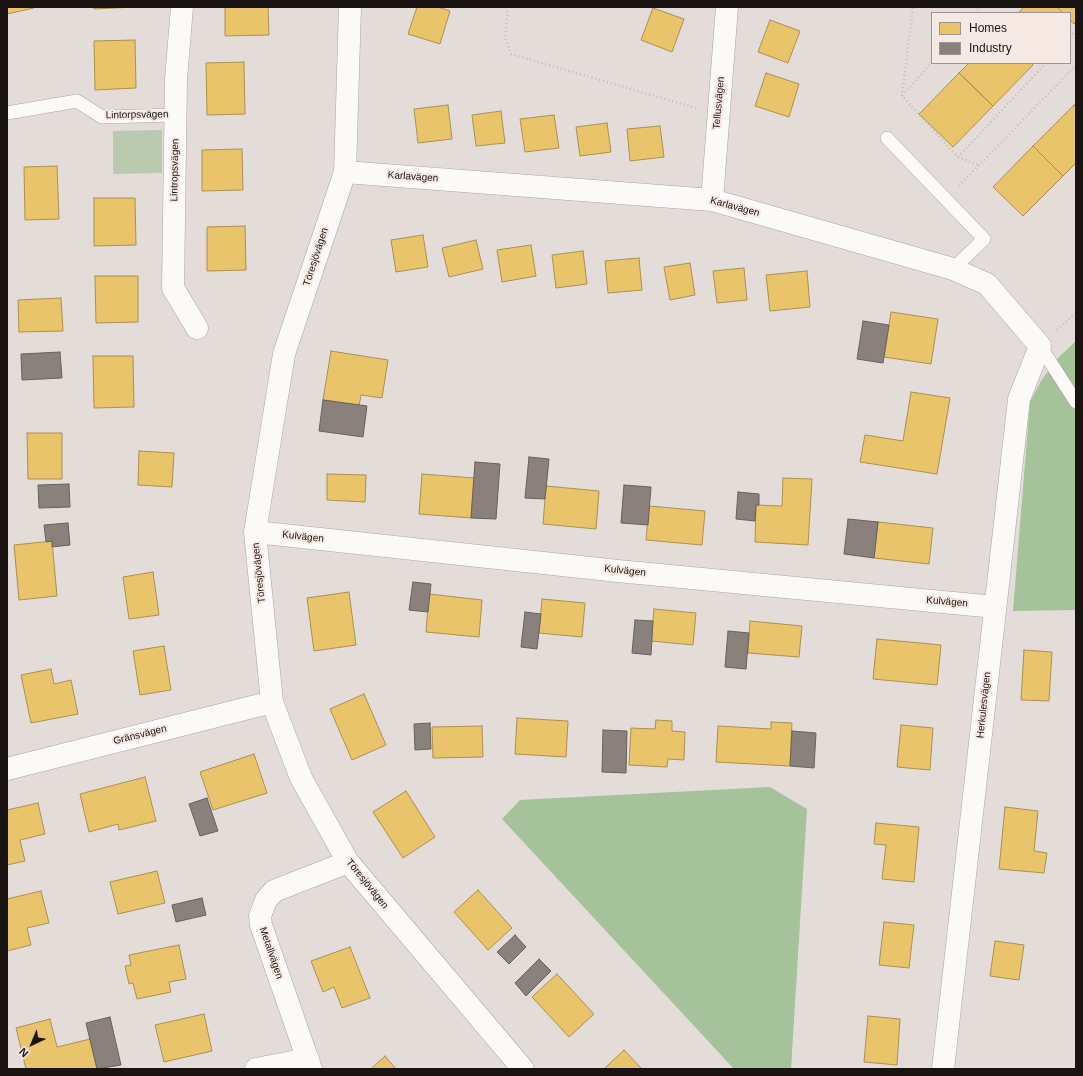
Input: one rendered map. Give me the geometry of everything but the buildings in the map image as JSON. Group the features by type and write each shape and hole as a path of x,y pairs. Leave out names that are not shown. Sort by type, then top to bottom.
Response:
{"street":[{"name":"Lintropsvägen","path":"182,7 176,79 173,288 197,328"},
{"name":"Töresjövägen","path":"350,7 344,172 284,354 255,532 272,702 301,778 348,862 523,1069"},
{"name":"Tellusvägen","path":"712,200 727,7"},
{"name":"Karlavägen","path":"344,172 712,200 953,269 987,284 1040,346"},
{"name":"Herkulesvägen","path":"943,1069 1019,399 1040,346"},
{"name":"Kulvägen","path":"255,532 610,570 995,607"},
{"name":"Gränsvägen","path":"7,769 272,702"},
{"name":"Metallvägen","path":"310,1064 261,925 260,916 266,900 274,891 348,862"},
{"path":"256,1069 310,1064"}],"lane":[{"name":"Lintorpsvägen","path":"7,113 77,101 102,117 176,115"},
{"path":"887,138 984,238 953,269"},
{"path":"1040,346 1076,402"}],"path":[{"path":"508,7 505,37 511,54 718,115"},
{"path":"913,7 902,96 958,157 978,165"},
{"path":"902,96 931,63"},
{"path":"958,157 1045,64"},
{"path":"947,199 978,165 1076,65"}],"green space":[{"path":"162,130 162,173 113,174 113,131"},
{"path":"1076,341 1076,610 1013,611 1030,402 1041,381 1058,358"},
{"path":"770,787 807,809 791,1069 734,1069 502,819 520,800"}]}
